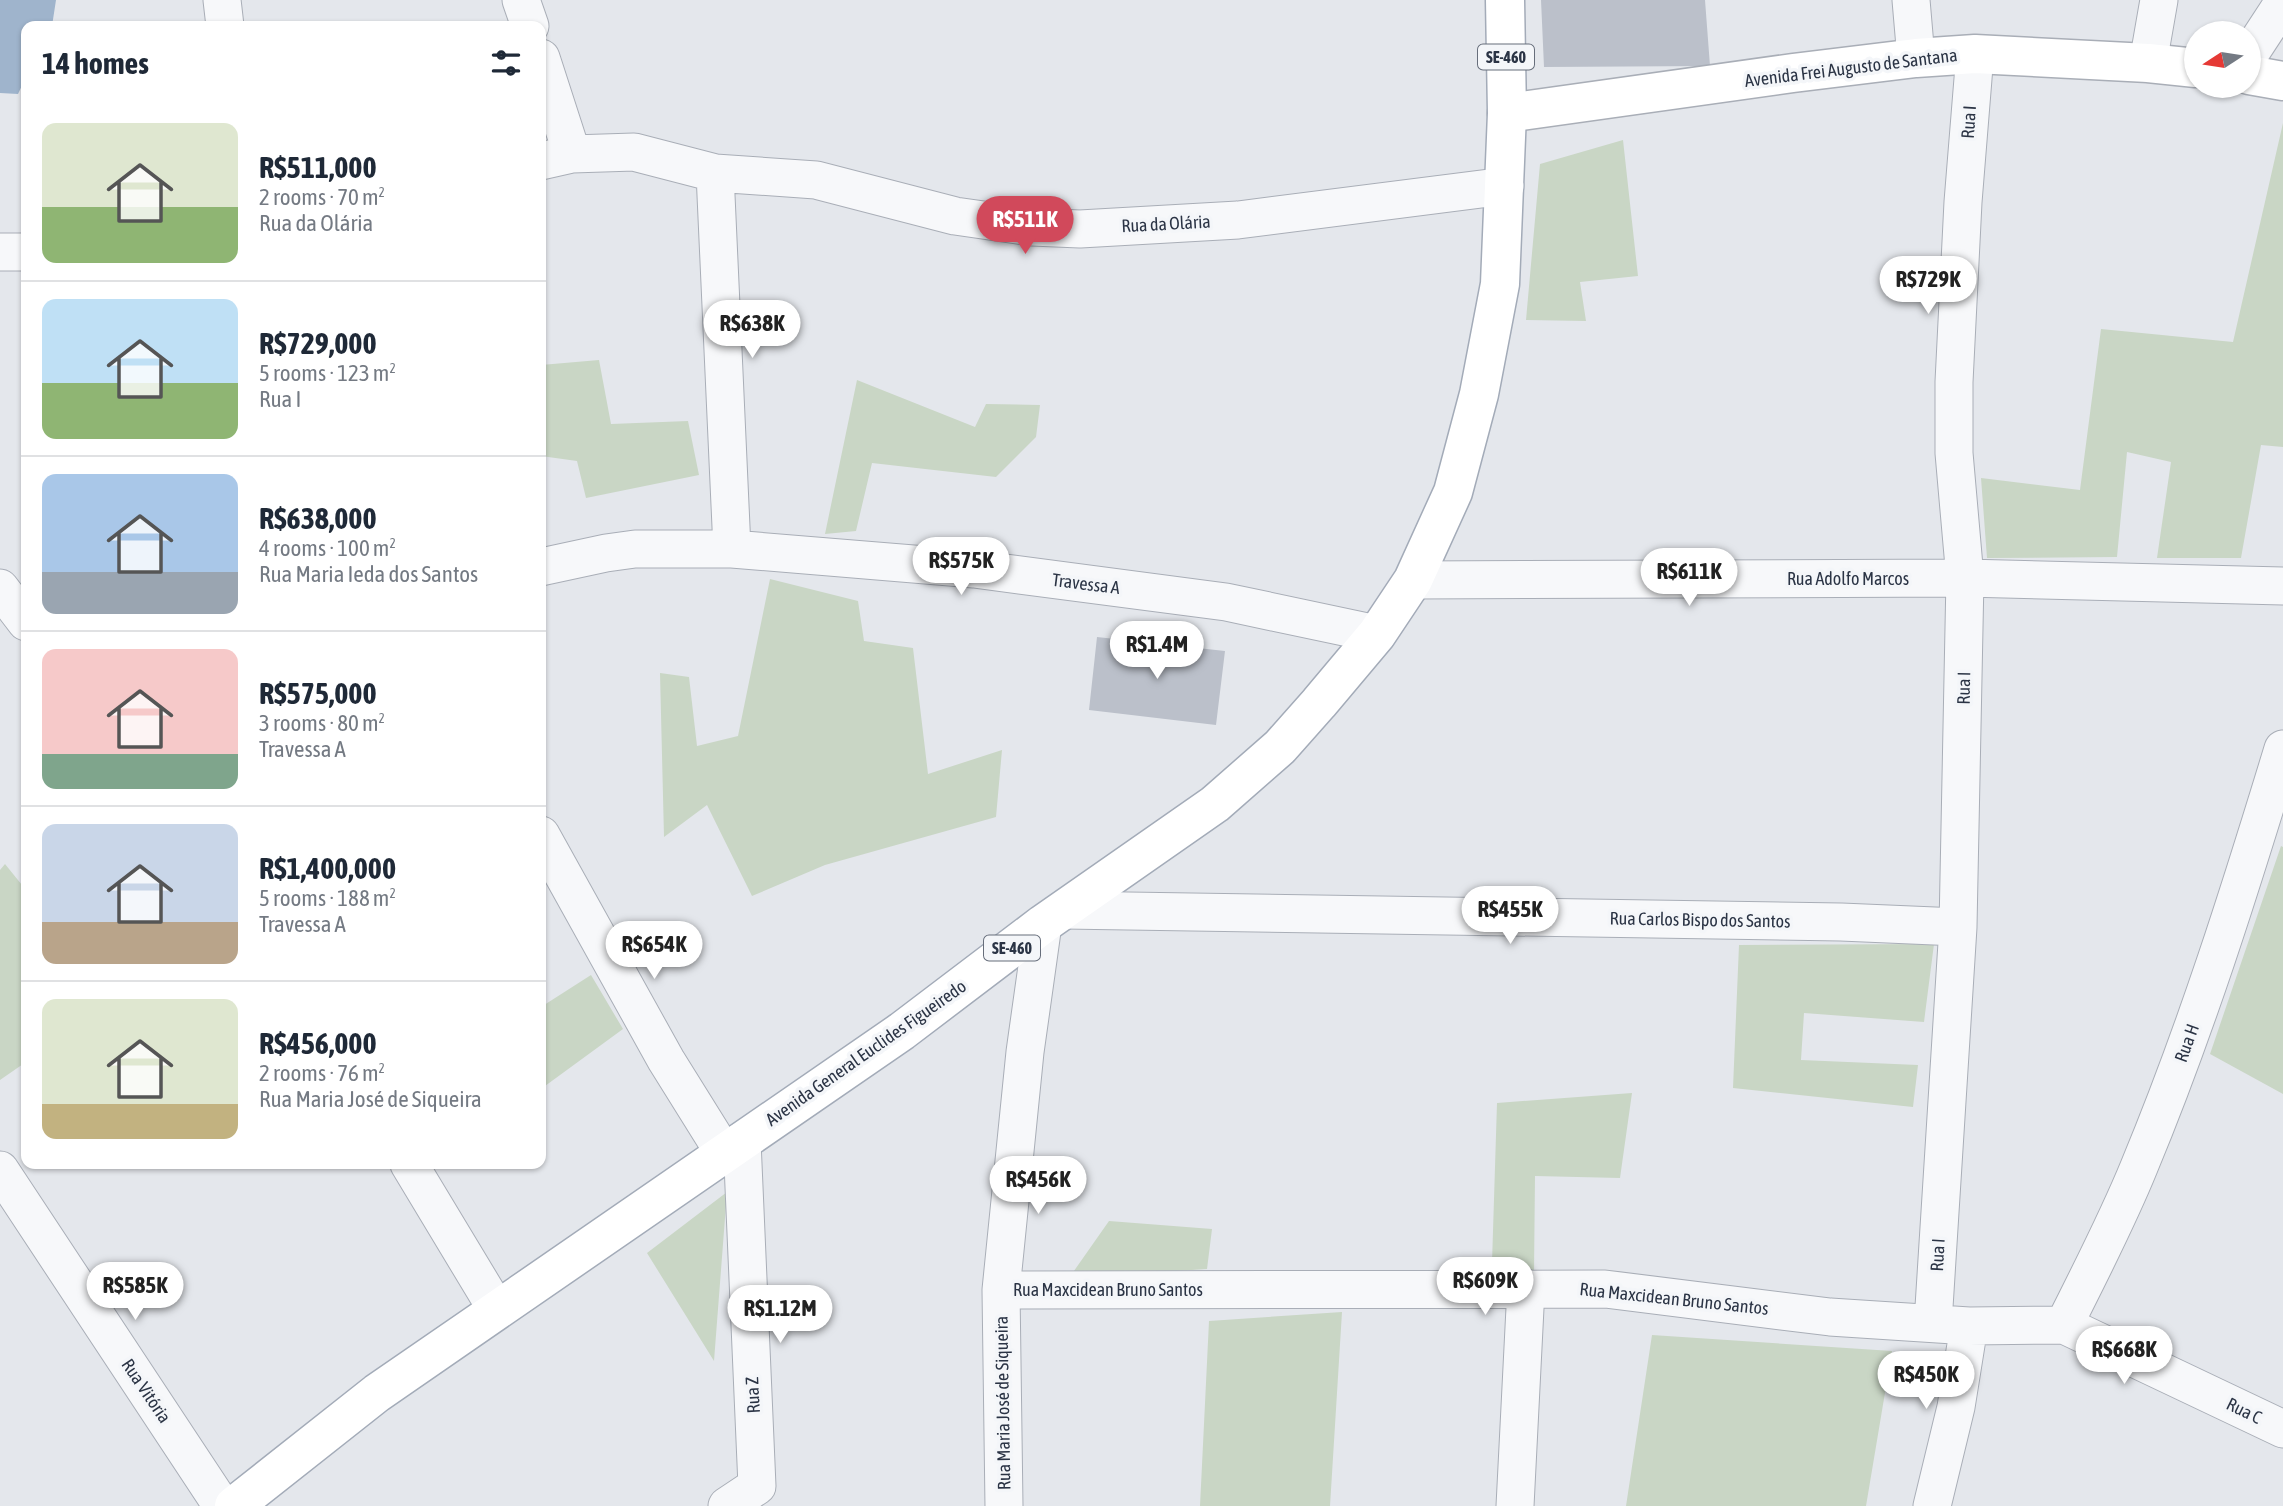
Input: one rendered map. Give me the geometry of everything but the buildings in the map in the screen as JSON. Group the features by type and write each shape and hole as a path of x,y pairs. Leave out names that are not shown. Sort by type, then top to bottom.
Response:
{"main road":[{"name":"Avenida General Euclides Figueiredo","path":"234,1506 377,1393 902,1031 1053,917 1215,804 1280,747 1377,634 1413,580 1452,492 1479,394 1500,284 1507,113 1505,0"},
{"name":"Avenida Frei Augusto de Santana","path":"1507,113 1916,58 1975,54 2184,67"},
{"path":"2261,77 2283,81"}],"street":[{"path":"222,0 224,21"},
{"path":"522,0 528,21"},
{"path":"1910,0 1916,58"},
{"path":"2148,63 2159,0"},
{"path":"2261,37 2283,3"},
{"name":"Rua I","path":"1932,1506 1956,1407 1951,1325 1965,578 1954,453 1954,382 1963,202 1975,54"},
{"path":"546,91 556,157"},
{"name":"Rua da Olária","path":"556,157 634,152 715,173 816,180 955,216 1032,228 1238,220 1505,186"},
{"path":"715,173 732,549"},
{"path":"0,252 21,252"},
{"name":"Travessa A","path":"546,565 606,552 732,549 974,569 1199,598 1377,634"},
{"name":"Rua Adolfo Marcos","path":"1413,580 1965,578 2283,586"},
{"path":"0,588 21,615"},
{"name":"Rua H","path":"2064,1325 2139,1167 2187,1043 2234,910 2283,749"},
{"path":"546,844 666,1060 733,1147"},
{"name":"Rua Carlos Bispo dos Santos","path":"1053,917 1841,922 1958,927"},
{"name":"Rua Maria José de Siqueira","path":"1004,1506 1001,1290 1025,1052 1053,917"},
{"name":"Rua Z","path":"727,1506 757,1486 733,1147"},
{"path":"412,1169 497,1310"},
{"name":"Rua Vitória","path":"5,1188 222,1506"},
{"path":"1515,1506 1526,1288"},
{"name":"Rua Maxcidean Bruno Santos","path":"1001,1290 1605,1289 1830,1317 1951,1325"},
{"name":"Rua C","path":"1951,1325 2064,1325 2283,1429"}],"green space":[{"path":"2283,123 2283,447 2261,445 2241,558 2157,558 2171,462 2127,452 2117,557 1987,558 1981,478 2080,490 2101,329 2233,342"},
{"path":"1623,140 1638,276 1580,282 1586,321 1526,320 1540,164"},
{"path":"599,360 611,424 688,421 699,475 586,498 577,461 546,457 546,365"},
{"path":"857,380 975,427 986,404 1040,405 1036,437 996,477 872,463 856,531 825,534"},
{"path":"770,579 858,601 864,641 913,648 928,774 1002,750 996,817 825,865 752,896 707,805 664,837 660,673 689,677 697,746 738,736"},
{"path":"2281,846 2283,847 2283,1094 2210,1054"},
{"path":"5,864 21,884 21,1065 0,1080 0,870"},
{"path":"1934,944 1924,1022 1804,1013 1801,1060 1918,1065 1913,1107 1733,1088 1739,945"},
{"path":"591,975 623,1029 546,1085 546,1004"},
{"path":"1632,1093 1620,1178 1535,1176 1534,1272 1492,1263 1497,1103"},
{"path":"727,1192 714,1361 647,1253"},
{"path":"1109,1221 1212,1229 1207,1269 1069,1278"},
{"path":"1342,1312 1330,1506 1200,1506 1209,1321"},
{"path":"1652,1335 1892,1351 1866,1506 1626,1506"}],"water":[{"path":"0,0 56,0 53,21 21,21 21,88 18,94 0,93"}]}
